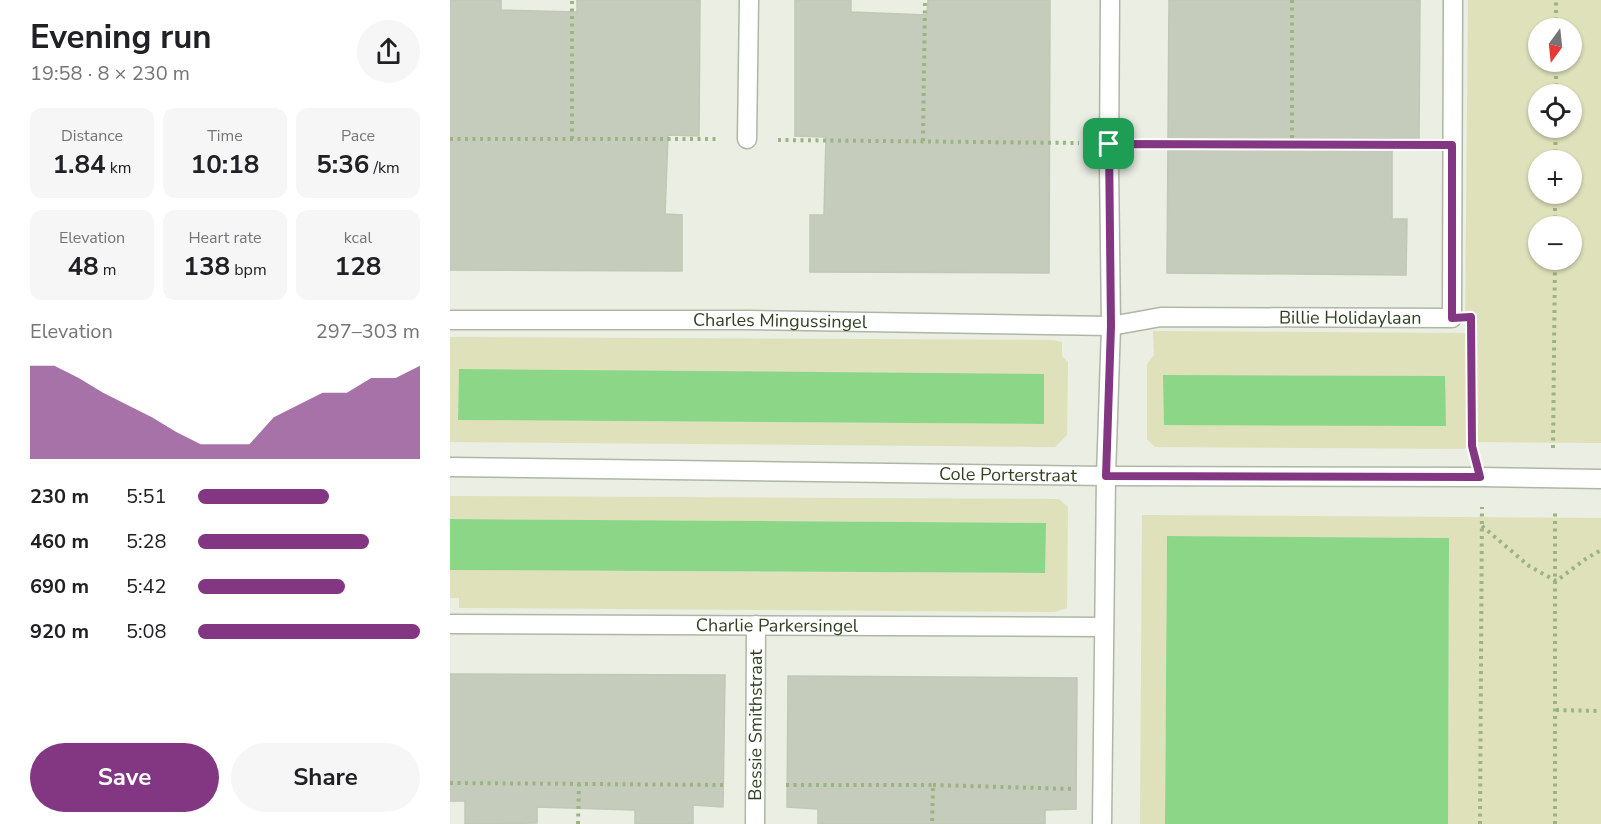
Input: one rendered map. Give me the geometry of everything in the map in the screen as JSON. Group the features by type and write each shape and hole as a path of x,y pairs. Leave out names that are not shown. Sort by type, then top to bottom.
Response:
{"street":[{"path":"747,139 749,0"},
{"path":"1102,824 1106,476 1111,326 1110,0"},
{"path":"1452,318 1453,0"},
{"name":"Billie Holidaylaan","path":"1111,326 1161,317 1452,318"},
{"name":"Charles Mingussingel","path":"450,320 746,320 1111,326"},
{"name":"Cole Porterstraat","path":"450,467 1106,476 1601,479"},
{"name":"Charlie Parkersingel","path":"450,624 1104,627"},
{"name":"Bessie Smithstraat","path":"755,824 756,625"}],"path":[{"path":"572,0 572,139"},
{"path":"923,141 925,0"},
{"path":"1292,0 1292,144"},
{"path":"1556,0 1556,18"},
{"path":"450,139 1452,145"},
{"path":"1553,441 1555,270"},
{"path":"1452,318 1471,317 1472,446 1480,477 1482,526 1480,824"},
{"path":"1555,506 1555,824"},
{"path":"1482,526 1529,566 1556,581"},
{"path":"1556,581 1601,550"},
{"path":"1556,710 1601,711"},
{"path":"450,783 933,785 1102,789"},
{"path":"578,824 579,784"},
{"path":"932,824 933,785"}],"shaded area":[{"path":"1468,0 1601,0 1601,443 1477,442 1463,449 1155,447 1147,439 1147,364 1154,355 1153,331 1465,333"},
{"path":"450,337 1053,340 1062,342 1062,356 1068,362 1067,435 1055,447 450,442","holes":["459,370 1044,424 458,420"]},
{"path":"459,369 1044,374 1044,424 458,420"},
{"path":"1163,375 1445,376 1446,426 1164,425"},
{"path":"450,496 1059,499 1068,507 1067,608 1054,612 459,608 459,598 450,598 450,570 1045,573 1045,523 450,519"},
{"path":"1142,515 1601,518 1601,824 1448,824 1449,538 1167,536 1165,824 1140,824"},
{"path":"450,519 1046,523 1045,573 450,570"},
{"path":"1167,536 1449,538 1448,824 1165,824"}],"building":[{"path":"450,0 501,0 501,10 577,12 577,0 700,0 699,136 668,135 665,214 682,215 682,271 450,270"},
{"path":"795,0 851,0 851,12 927,15 928,0 1050,0 1049,273 810,272 810,215 824,215 826,137 795,136"},
{"path":"1169,0 1420,0 1419,141 1392,140 1392,219 1407,219 1406,275 1167,273"},
{"path":"450,674 725,675 723,807 693,805 693,824 635,824 635,810 537,807 537,823 465,824 465,801 450,801"},
{"path":"788,676 1077,678 1076,809 1045,810 1045,824 818,824 818,809 787,807"}],"route":[{"path":"1109,144 1452,145 1452,318 1471,317 1472,446 1480,477 1106,476 1111,326 1109,144"}]}
